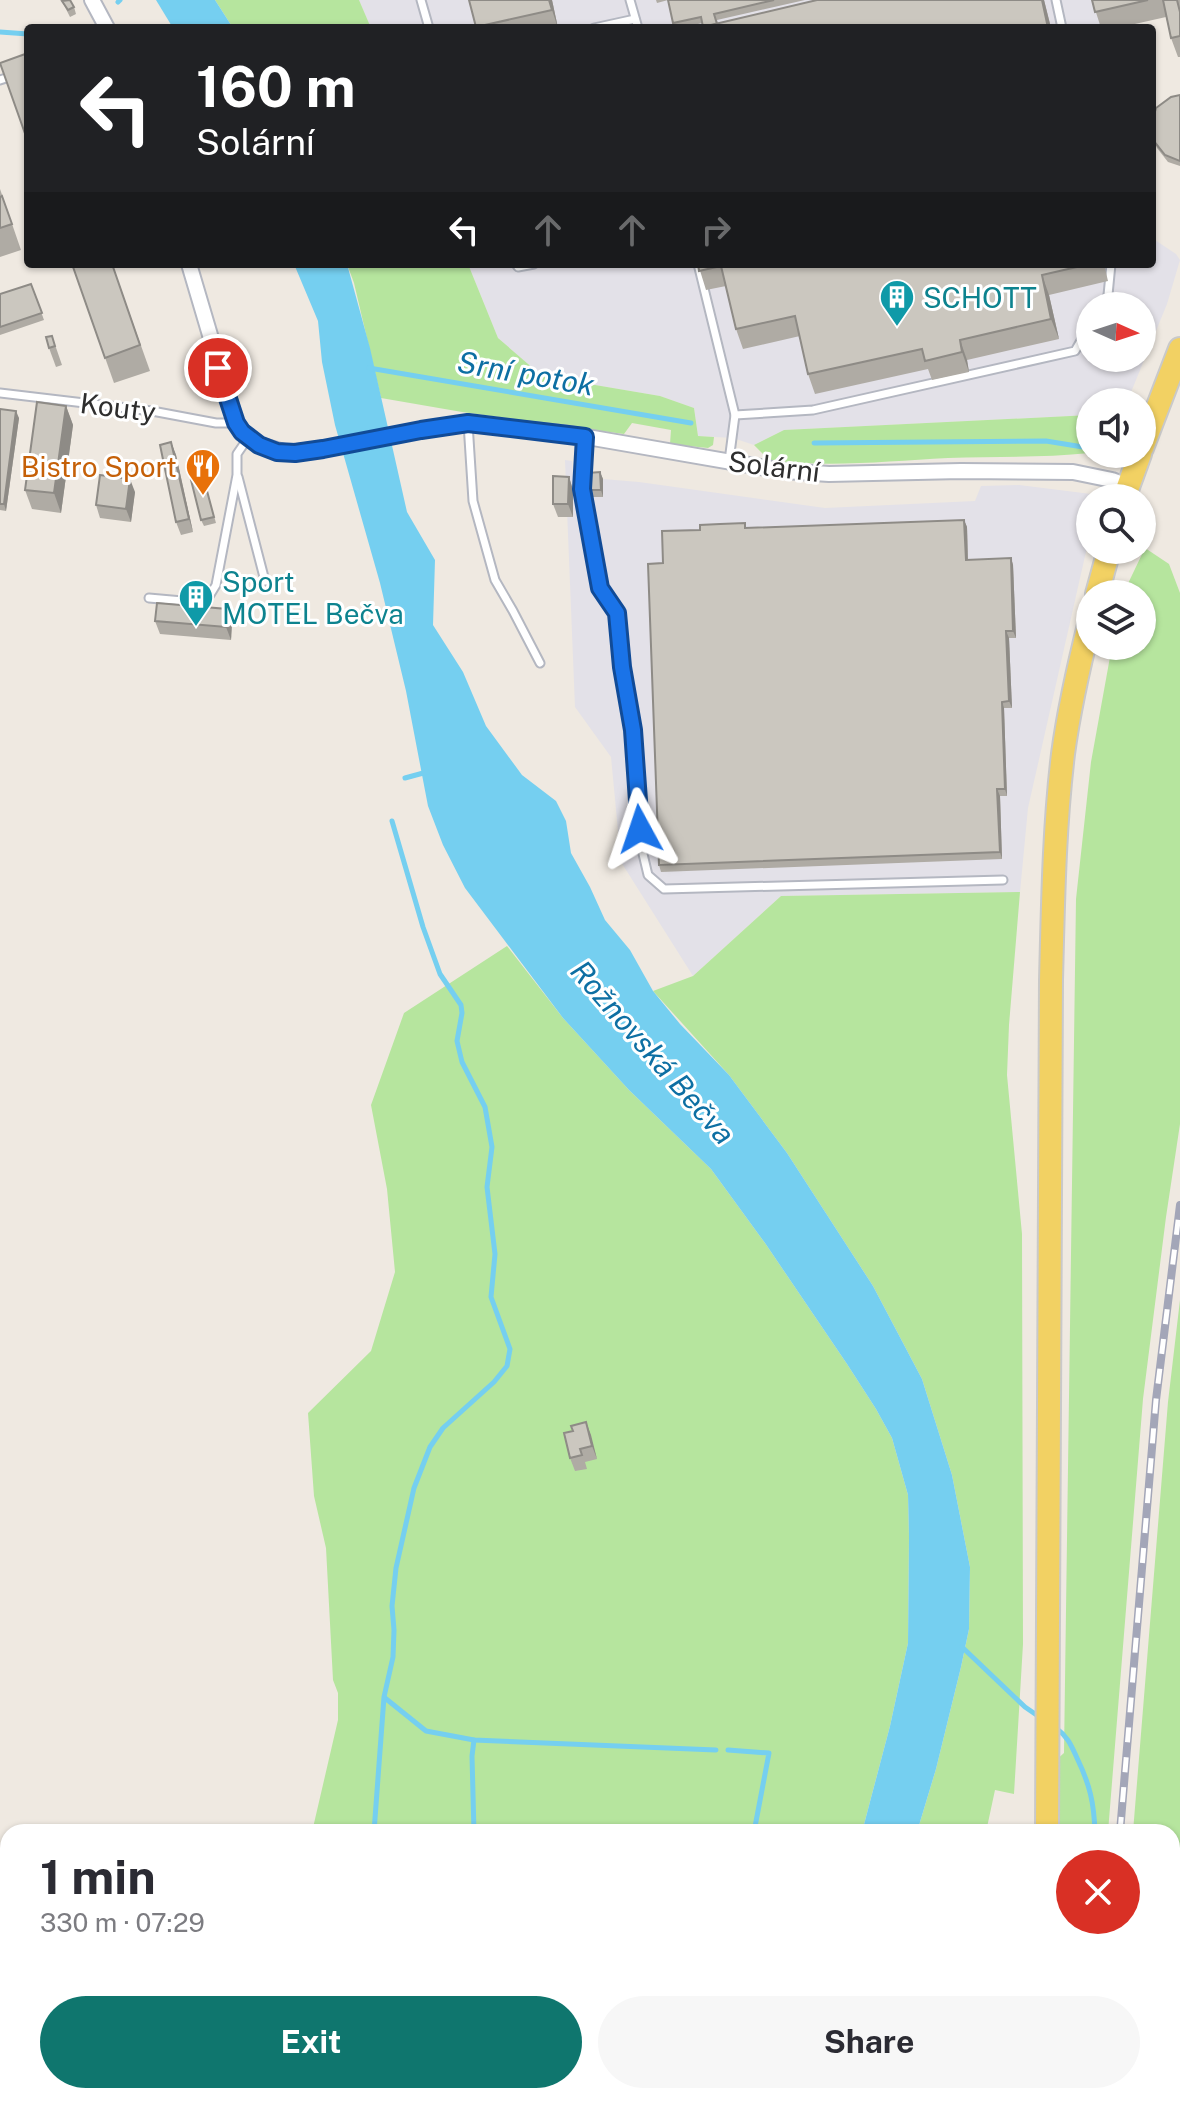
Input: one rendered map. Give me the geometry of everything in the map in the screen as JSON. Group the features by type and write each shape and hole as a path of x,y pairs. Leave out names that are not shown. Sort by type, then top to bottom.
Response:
{"main road":[{"path":"1156,412 1180,349"},
{"path":"1047,1824 1053,879 1067,727 1082,660"}],"street":[{"path":"92,0 105,24"},
{"path":"190,268 236,423 248,438"},
{"name":"Solární","path":"248,438 277,452 295,453 468,423 585,437 784,471 829,474 1073,472 1112,480 1117,484"}],"lane":[{"path":"421,0 428,24"},
{"path":"630,0 637,24"},
{"path":"1056,0 1061,24"},
{"path":"612,24 635,19"},
{"path":"0,80 24,72"},
{"path":"699,268 735,415 729,461"},
{"path":"1108,292 1111,268"},
{"path":"735,415 813,410 1076,349"},
{"name":"Kouty","path":"0,393 152,411 216,423 236,423"},
{"path":"468,423 473,501 495,580 540,663"},
{"path":"585,437 582,489 600,588 617,613 633,730 643,854 648,875 664,889 1003,880"},
{"path":"149,598 205,603 216,585 237,475 237,454 248,438"},
{"path":"237,475 265,581"}],"shaded area":[{"path":"359,0 1155,0 1122,24 369,24"},
{"path":"1156,241 1180,260 1156,331 1156,292 1076,292 1076,372 1139,372 1133,388 1076,388 1076,416 784,430 754,445 733,438 698,436 694,408 660,396 542,376 498,338 470,268 1156,268"},
{"path":"565,460 572,461 574,489 590,488 591,497 603,496 603,479 825,508 975,501 981,486 1019,485 1076,492 1076,564 1083,564 1080,580 1076,580 1076,596 1028,808 1020,892 781,896 693,976 621,862 611,757 575,707"}],"green space":[{"path":"215,0 359,0 369,24 230,24"},
{"path":"348,268 470,268 498,338 542,376 660,396 694,408 698,436 714,437 713,445 708,448 670,444 671,430 632,423 624,434 381,398"},
{"path":"1076,416 1076,454 814,463 769,460 754,445 784,430"},
{"path":"1156,555 1169,564 1180,593 1180,1124 1143,1399 1109,1824 1056,1824 1055,1761 1064,1753 1076,899 1091,762 1109,660 1156,660 1156,580 1130,580 1137,564 1156,564"},
{"path":"1020,892 1007,1075 1022,1234 1023,1644 1014,1794 995,1790 988,1824 919,1824 936,1769 969,1629 970,1567 952,1475 922,1379 873,1286 787,1153 729,1075 653,991 693,976 781,896"},
{"path":"507,946 563,1018 629,1090 711,1169 765,1243 876,1409 892,1438 908,1495 908,1643 864,1824 314,1824 338,1720 338,1693 333,1680 326,1548 314,1496 308,1413 371,1351 395,1272 387,1189 371,1105 404,1013"},
{"path":"1180,1300 1180,1824 1134,1824 1168,1402"}],"water":[{"path":"156,0 215,0 230,24 171,24"},
{"name":"Rožnovská Bečva","path":"296,268 348,268 370,348 407,512 435,560 433,625 463,672 486,726 522,775 556,801 566,821 571,853 605,920 630,950 653,991 729,1075 787,1153 873,1286 922,1379 952,1475 970,1567 969,1629 936,1769 919,1824 864,1824 908,1643 908,1495 892,1438 847,1364 711,1169 629,1090 563,1018 465,888 428,806 406,691 380,583 335,425 322,362 318,321"}],"building":[{"path":"70,0 74,7 68,10 62,1"},
{"path":"469,0 549,0 552,10 489,24 475,24"},
{"path":"668,0 774,0 714,14 717,24 702,24 701,17 673,23"},
{"path":"817,0 1042,0 1047,24 715,24"},
{"path":"1092,0 1148,0 1095,12"},
{"path":"1163,0 1177,0 1180,36 1171,38"},
{"path":"24,54 24,131 0,63"},
{"path":"1180,95 1180,161 1165,155 1156,144 1156,108 1171,97"},
{"path":"0,197 12,224 0,228"},
{"path":"73,268 113,268 140,345 105,358"},
{"name":"SCHOTT","path":"721,268 1073,268 1042,275 1051,319 960,340 962,352 925,361 922,349 808,374 795,316 736,329"},
{"path":"31,284 42,313 0,327 0,294"},
{"path":"52,336 55,346 49,348 46,337"},
{"path":"37,402 66,406 54,493 25,490"},
{"path":"0,409 16,411 4,504 0,504"},
{"path":"171,442 189,519 176,522 160,445"},
{"path":"600,472 601,490 588,490 588,473"},
{"path":"100,475 130,479 126,509 96,505"},
{"name":"Bistro Sport","path":"203,476 214,517 201,520 191,480"},
{"path":"553,476 569,477 568,504 553,504"},
{"path":"964,520 966,560 1011,558 1013,631 1006,631 1009,701 1002,702 1005,789 997,789 1000,852 659,865 648,564 663,563 662,531 700,530 700,525 745,523 745,528"},
{"path":"157,603 227,609 226,627 155,621"},
{"path":"586,1422 592,1446 580,1449 582,1455 570,1458 564,1433 573,1431 571,1426"}],"waterway":[{"path":"0,32 24,34"},
{"name":"Srní potok","path":"369,368 691,423"},
{"name":"Srní potok","path":"814,443 1046,441 1076,446"},
{"path":"405,778 427,772"},
{"path":"375,1824 384,1697 393,1657 392,1606 396,1568 414,1488 430,1447 443,1428 494,1382 507,1366 510,1349 491,1297 495,1254 487,1187 492,1147 485,1107 462,1062 457,1041 461,1005 440,974 392,821"},
{"path":"962,1647 1025,1707 1041,1718"},
{"path":"385,1698 426,1731 474,1740 716,1750"},
{"path":"1056,1728 1069,1742 1085,1777 1094,1824"},
{"path":"474,1740 474,1824"},
{"path":"728,1750 769,1753 756,1824"}],"railway":[{"path":"1121,1824 1156,1400 1180,1205"}],"place":[{"name":"SCHOTT","path":"897,328"},
{"name":"Bistro Sport","path":"203,497"},
{"name":"Sport MOTEL Bečva","path":"196,628"}],"route":[{"path":"218,368 231,412 242,432 259,445 277,452 323,449 468,423 585,437 582,489 587,525 600,588 617,613 633,730 640,829"}]}
